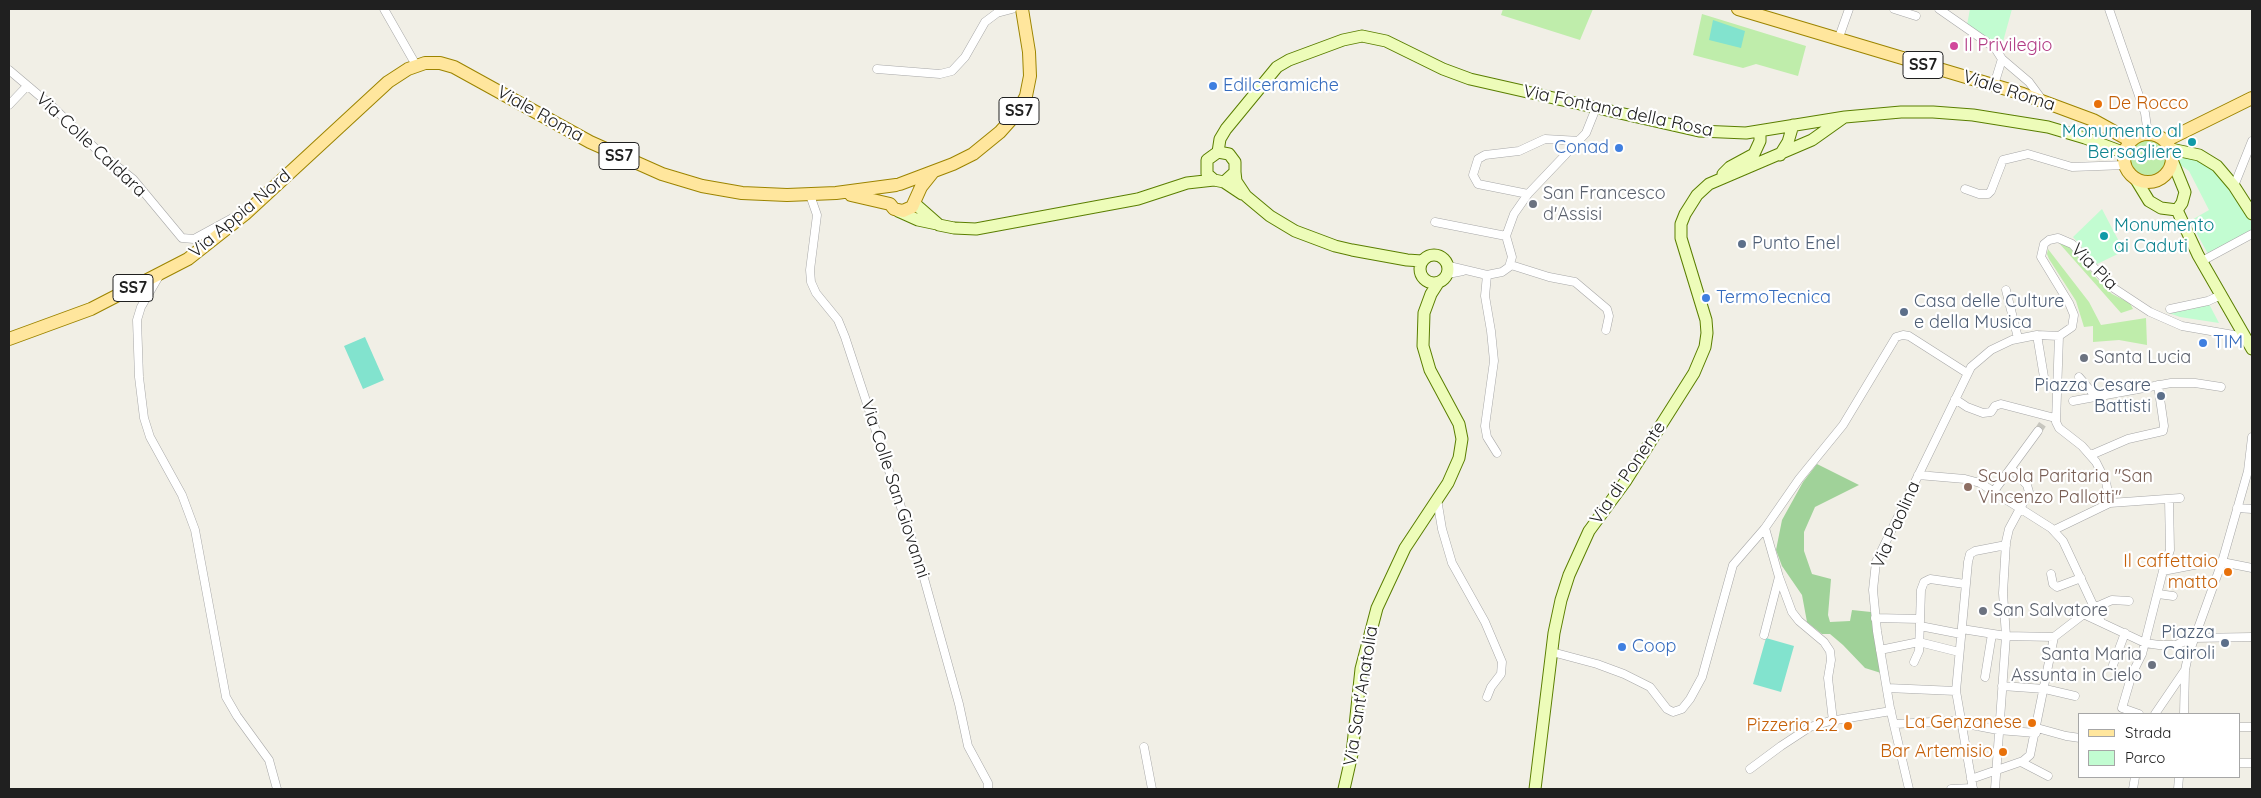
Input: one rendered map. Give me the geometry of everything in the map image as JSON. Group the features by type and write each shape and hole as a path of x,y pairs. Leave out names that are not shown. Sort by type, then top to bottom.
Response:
{"main road":[{"name":"Viale Roma","path":"418,65 436,62 454,67 575,135 669,177 709,188 736,192 810,195 836,193 898,185 953,164 987,144 1010,122 1024,102 1030,76 1029,52 1022,9"},
{"name":"Viale Roma","path":"1738,9 2043,101 2106,127 2127,152"},
{"name":"Via Fontana della Rosa","path":"1218,152 1220,139 1266,78 1280,65 1343,40 1362,36 1386,42 1444,70 1470,79 1699,131 1728,134 1760,131 1845,117 1908,111 1973,115 2048,127 2127,152"},
{"name":"Via Appia Nord","path":"9,339 91,309 204,249 245,214 384,86 396,76 418,65"},
{"path":"2169,150 2252,98"},
{"name":"Via di Ponente","path":"1535,789 1552,652 1561,600 1585,539 1625,482 1702,358 1706,341 1706,324 1681,238 1681,224 1686,210 1706,186 1780,155 1821,135 1845,117"},
{"name":"Via Fontana della Rosa","path":"1229,154 1228,140 1234,120"},
{"path":"1780,155 1788,142 1793,125"},
{"name":"Via di Ponente","path":"1719,179 1728,169 1754,154 1760,141 1760,131"},
{"path":"2148,134 2158,136 2169,150 2185,192 2184,200 2177,210 2161,208 2152,203 2144,194 2135,178 2127,152 2139,136 2148,134"},
{"path":"2135,178 2146,181 2156,180 2168,170 2169,150"},
{"path":"2169,150 2192,153 2208,160 2221,170 2252,214"},
{"path":"1187,183 1198,173 1207,160 1218,152 1229,154 1235,162 1236,180 1246,196"},
{"path":"1207,160 1205,169 1207,174 1246,196 1270,216 1312,239 1352,250 1407,260 1422,270 1429,282 1438,283"},
{"path":"894,208 908,210 915,201 921,187 935,170"},
{"path":"939,225 915,201 911,188 898,185 889,192 894,208 917,220 939,225 970,229 1138,199 1187,183 1219,181 1235,172"},
{"name":"Viale Roma","path":"836,193 894,208"},
{"path":"2177,210 2202,261 2252,349"},
{"path":"1424,313 1422,270 1435,254 1444,258 1448,270"},
{"name":"Via Sant'Anatolia","path":"1344,789 1352,754 1361,669 1374,615 1400,556 1438,500 1458,463 1462,439 1459,424 1426,361 1422,342 1424,313 1431,294 1448,270"}],"street":[{"path":"384,9 418,65"},
{"path":"877,69 940,74 952,71 965,57 983,24 997,13 1012,9"},
{"path":"1838,40 1849,9"},
{"path":"1894,9 1916,16"},
{"path":"1939,9 1995,48 2002,59 2029,82 2043,101"},
{"path":"2109,9 2145,113 2148,134"},
{"path":"1994,85 2002,59"},
{"name":"Via Colle Caldara","path":"9,70 54,108 98,151 132,179 182,238 194,239 229,218 245,214"},
{"path":"9,105 27,86"},
{"path":"1511,265 1511,255 1506,236 1514,214 1528,194 1580,140 1588,128 1596,108"},
{"path":"1528,194 1478,184 1473,175 1477,162 1485,155 1518,151 1542,140 1580,140"},
{"path":"2234,186 2252,141"},
{"path":"1965,190 1981,195 1988,194 1991,191 2003,160 2028,154 2072,167 2127,152"},
{"name":"Via Colle San Giovanni","path":"810,195 817,215 810,270 811,282 816,293 838,320 844,334 922,571 968,746 988,783 988,789"},
{"path":"1435,222 1506,236"},
{"path":"2202,261 2252,234"},
{"name":"Via Pia","path":"2059,336 2072,327 2074,315 2069,303 2042,260 2044,244 2054,238 2062,239 2072,244 2108,284 2155,315 2182,326 2245,337"},
{"path":"1448,270 1464,270 1487,275 1502,272 1511,265"},
{"path":"1511,265 1553,278 1575,282 1607,309 1609,316 1606,330"},
{"path":"160,274 143,303 137,320 139,377 144,418 152,441 182,495 197,536 221,678 226,696 237,716 270,760 277,789"},
{"path":"1487,275 1485,296 1494,361 1485,426 1487,437 1497,453"},
{"path":"2006,290 2018,338"},
{"path":"2170,309 2208,301 2221,294"},
{"path":"1552,652 1597,664 1624,674 1650,687 1667,709 1673,712 1679,710 1690,700 1702,677 1733,565 1765,528 1799,479 1843,426 1894,339 1900,335 1909,336 1967,373"},
{"path":"2037,335 2044,377"},
{"name":"Via Paolina","path":"1909,789 1891,711 1875,618 1873,585 1876,562 1967,373 1976,361 1988,352 2018,338 2037,335 2059,336"},
{"path":"2048,419 2058,377 2059,336"},
{"path":"2079,377 2096,397"},
{"path":"2074,401 2158,385 2192,383 2221,387"},
{"path":"2091,455 2128,439 2162,432 2164,426 2158,385"},
{"path":"1955,399 1967,407 1984,413 1991,412 1995,406 2001,404 2048,419 2091,455 2105,478 2110,503"},
{"path":"1994,491 2038,431"},
{"path":"2184,713 2185,670 2193,638 2222,562 2250,473 2252,437"},
{"path":"1995,789 2006,636 2003,587 2006,545 2008,532 2029,490 2011,468"},
{"path":"1918,474 1980,483 2054,530 2063,541 2102,622"},
{"path":"2054,530 2110,503 2180,498"},
{"path":"2136,713 2122,708 2132,674 2141,658 2163,571 2169,556 2168,499"},
{"path":"1438,500 1443,534 1452,562 1485,622 1502,662 1501,674 1491,687 1488,697"},
{"path":"2238,508 2252,509"},
{"path":"1765,528 1779,577 1794,615 1820,637 1830,651 1831,660 1828,678 1833,721"},
{"path":"1759,535 1769,546"},
{"path":"1951,789 1973,788 1956,691 1968,562 1972,553 1980,549 2006,545"},
{"path":"2222,562 2252,568"},
{"path":"2163,571 2199,564"},
{"path":"2051,574 2053,584 2057,587 2081,578"},
{"path":"1764,634 1779,577"},
{"path":"1914,662 1918,654 1921,590 1924,582 1930,579 1965,584"},
{"path":"2158,594 2174,596"},
{"path":"1875,618 1920,622 1962,631 2006,636 2054,637 2083,614 2096,607 2115,600 2129,600"},
{"path":"2197,604 2205,607"},
{"path":"2083,614 2145,643 2174,646 2193,638 2252,637"},
{"path":"2113,665 2125,633"},
{"path":"1985,677 1992,634"},
{"path":"1971,779 2021,762 2030,755 2037,730 2054,637"},
{"path":"1880,650 1919,642 1959,652"},
{"path":"2156,713 2185,670"},
{"path":"2002,686 2045,689 2075,696"},
{"path":"1887,688 1956,691"},
{"path":"1750,769 1796,736 1816,725 1891,711"},
{"path":"1895,724 1945,721 1998,730 2037,730 2078,738"},
{"path":"1144,747 1152,789"},
{"path":"2021,762 2048,776"}],"green space":[{"path":"1503,9 1593,9 1580,40 1501,15"},
{"path":"1970,9 2012,9 2001,49 1967,25"},
{"path":"1702,14 1806,46 1798,76 1756,64 1743,68 1693,55"},
{"path":"2148,139 2161,144 2166,157 2161,170 2148,175 2135,170 2130,157 2135,144"},
{"path":"2179,155 2213,167 2252,223 2252,230 2208,254 2190,221 2209,210 2189,171 2179,164"},
{"path":"2102,209 2124,251 2097,264 2073,237"},
{"path":"2059,243 2069,246 2112,294 2130,303 2133,309 2121,313"},
{"path":"2048,249 2089,302 2101,325 2146,318 2147,345 2119,340 2093,342 2093,326 2084,327 2076,301 2049,259"},
{"path":"2209,304 2219,323 2180,317 2166,312"},
{"path":"1817,464 1859,485 1815,507 1804,532 1804,551 1812,574 1831,579 1828,615 1830,622 1850,621 1852,610 1871,612 1881,673 1865,668 1830,634 1822,634 1807,622 1802,595 1782,566 1776,550 1782,520 1803,482"}],"shaded area":[{"path":"1713,20 1745,31 1741,48 1709,40"},
{"path":"365,337 384,380 363,389 344,346"},
{"path":"1766,638 1794,646 1781,692 1753,684"}],"tunnel":[{"path":"2038,431 2044,422"}],"place":[{"name":"Il Privilegio","path":"1954,46"},
{"name":"Edilceramiche","path":"1213,86"},
{"name":"De Rocco","path":"2098,104"},
{"name":"Monumento al Bersagliere","path":"2192,142"},
{"name":"Conad","path":"1619,148"},
{"name":"San Francesco d'Assisi","path":"1533,204"},
{"name":"Monumento ai Caduti","path":"2104,236"},
{"name":"Punto Enel","path":"1742,244"},
{"name":"TermoTecnica","path":"1706,298"},
{"name":"Casa delle Culture e della Musica","path":"1904,312"},
{"name":"TIM","path":"2203,343"},
{"name":"Santa Lucia","path":"2084,358"},
{"name":"Piazza Cesare Battisti","path":"2161,396"},
{"name":"Scuola Paritaria \"San Vincenzo Pallotti\"","path":"1968,487"},
{"name":"Il caffettaio matto","path":"2228,572"},
{"name":"San Salvatore","path":"1983,611"},
{"name":"Piazza Cairoli","path":"2225,643"},
{"name":"Coop","path":"1622,647"},
{"name":"Santa Maria Assunta in Cielo","path":"2152,665"},
{"name":"La Genzanese","path":"2032,723"},
{"name":"Pizzeria 2.2","path":"1848,726"},
{"name":"Bar Artemisio","path":"2003,752"}]}
